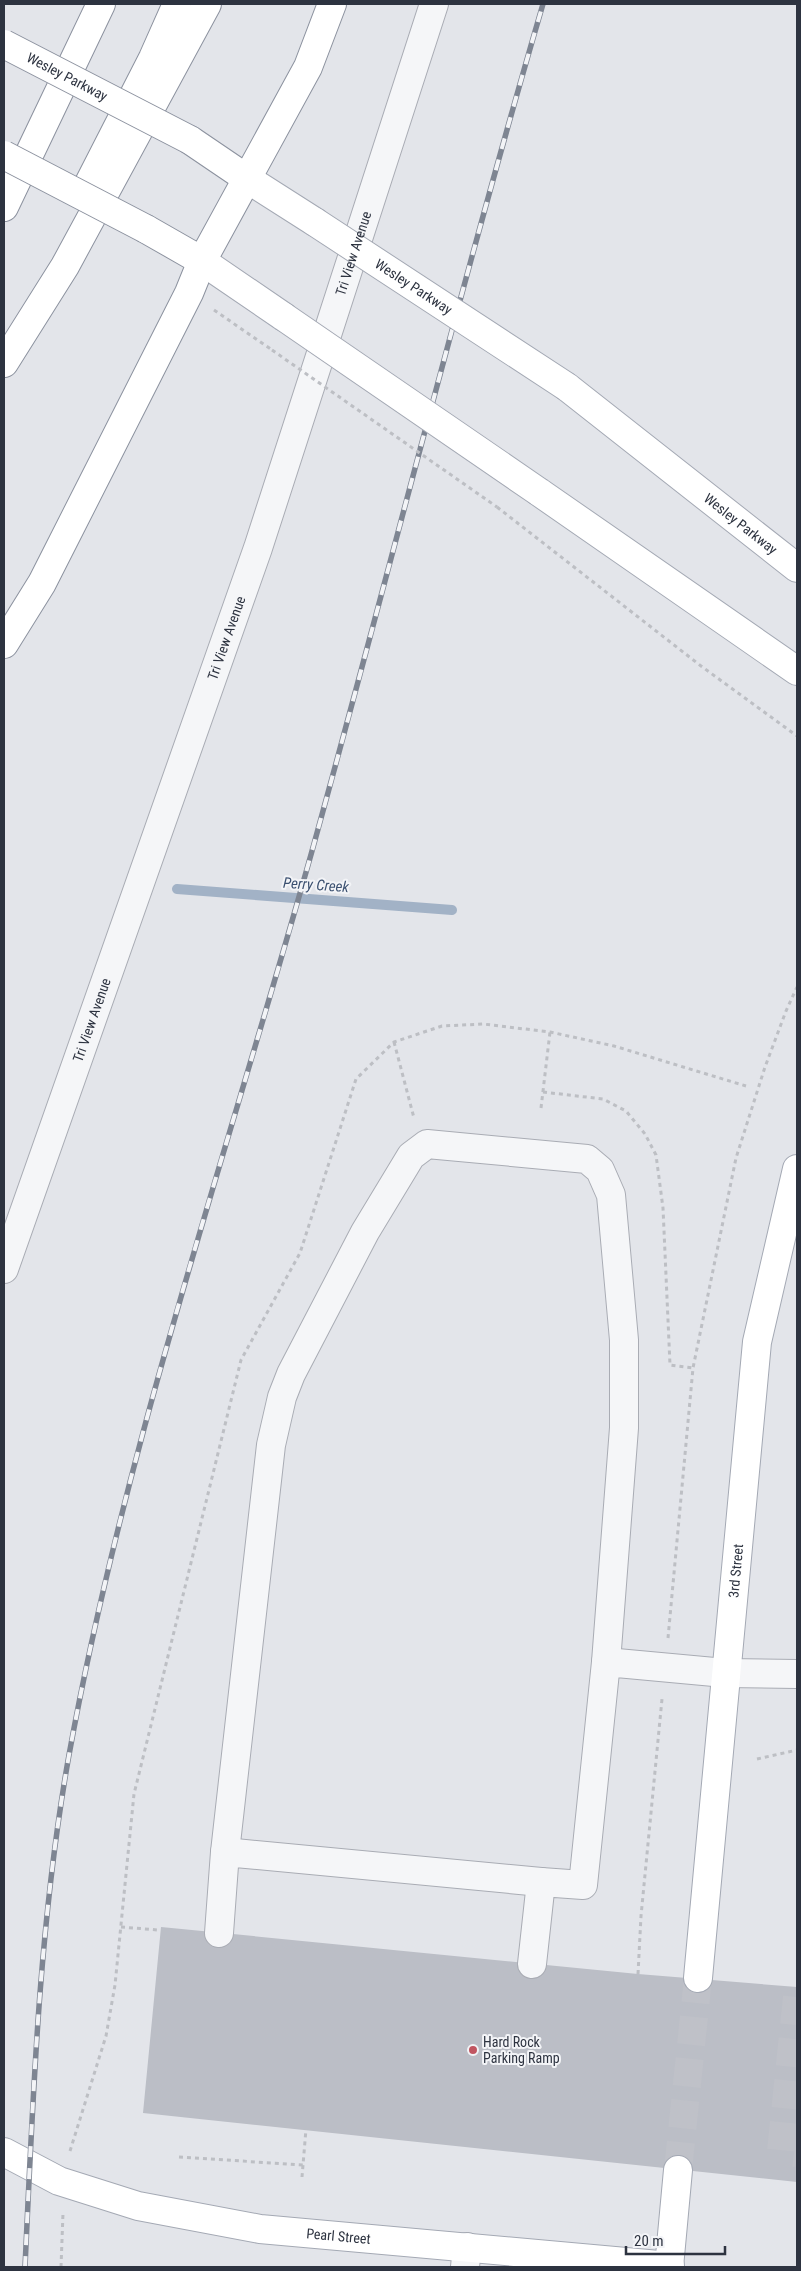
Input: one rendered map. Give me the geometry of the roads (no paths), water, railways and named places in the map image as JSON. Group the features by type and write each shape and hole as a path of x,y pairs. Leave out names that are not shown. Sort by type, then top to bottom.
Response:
{"main road":[{"path":"4,207 101,4"},
{"path":"4,344 149,66 176,4"},
{"path":"4,363 65,266 207,4"},
{"path":"4,644 42,583 189,293 202,261 308,67 332,4"},
{"name":"Wesley Parkway","path":"4,44 190,140 567,387 797,568"},
{"path":"4,155 146,229 202,261 797,671"},
{"name":"3rd Street","path":"698,1978 757,1342 797,1169"},
{"name":"Pearl Street","path":"4,2152 59,2181 138,2206 260,2229 466,2257 675,2267"},
{"path":"675,2267 678,2170"}],"street":[{"name":"Tri View Avenue","path":"4,1269 258,548 434,4"},
{"path":"219,1933 225,1852 271,1445 282,1397 291,1374 366,1232 411,1156 427,1144 587,1159 600,1170 611,1195 624,1340 624,1428 606,1662 583,1886 225,1852"},
{"path":"606,1662 725,1673 797,1674"},
{"path":"532,1964 541,1882"}],"waterway":[{"name":"Perry Creek","path":"177,889 452,910"}],"tunnel":[{"path":"678,2170 698,1978"},
{"path":"797,1997 781,2151 797,2153"}],"railway":[{"path":"25,2267 31,2138 44,1946 59,1818 69,1755 92,1640 148,1413 312,851 454,321 543,4"}],"place":[{"name":"Hard Rock Parking Ramp","path":"473,2050"}]}
